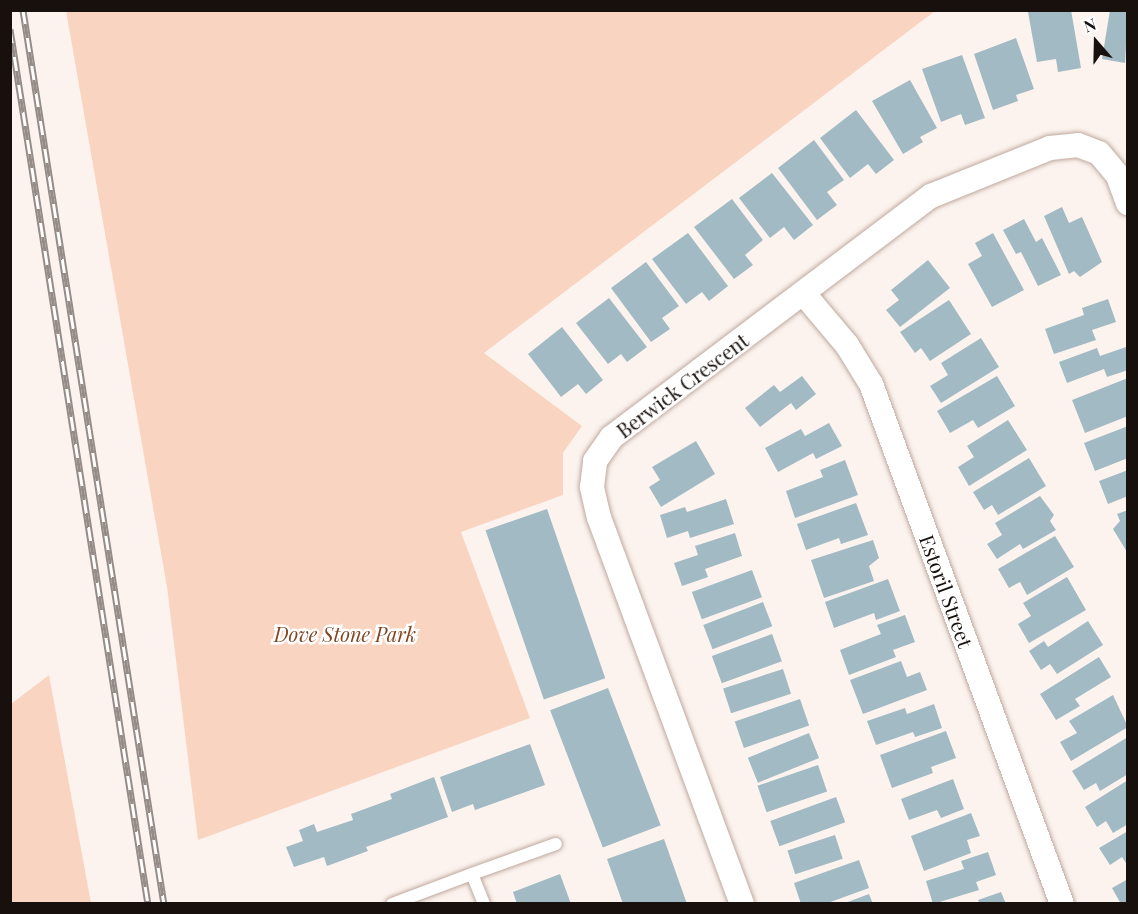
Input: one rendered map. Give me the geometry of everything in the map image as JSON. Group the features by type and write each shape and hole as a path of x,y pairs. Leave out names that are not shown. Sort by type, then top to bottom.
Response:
{"street":[{"name":"Berwick Crescent","path":"742,903 599,518 592,487 595,461 612,437 931,196 1050,148 1078,145 1099,153 1118,176 1128,203"},
{"name":"Estoril Street","path":"804,294 847,345 871,384 1062,903"}],"lane":[{"path":"392,903 556,844"},
{"path":"472,874 484,903"}],"green space":[{"name":"Dove Stone Park","path":"66,10 935,11 484,353 582,426 563,453 563,495 461,532 530,718 198,840 167,587"},
{"path":"49,675 91,903 11,903 11,704"}],"building":[{"path":"1071,10 1081,68 1058,72 1056,59 1037,62 1028,12"},
{"path":"1110,10 1128,10 1125,63 1102,59"},
{"path":"1016,38 1034,89 1016,95 1018,101 993,110 974,54"},
{"path":"962,55 985,118 965,125 961,114 941,122 922,69"},
{"path":"910,80 937,128 920,137 923,142 903,154 872,101"},
{"path":"856,110 894,160 876,174 868,164 850,178 820,138"},
{"path":"814,140 844,180 827,192 837,205 817,220 778,168"},
{"path":"772,173 813,225 794,240 784,227 770,238 739,198"},
{"path":"732,199 763,240 745,255 753,265 734,279 694,227"},
{"path":"1062,207 1069,223 1082,217 1102,262 1080,277 1074,271 1069,274 1044,216"},
{"path":"1024,219 1036,242 1042,238 1061,275 1038,286 1021,252 1016,254 1003,230"},
{"path":"688,233 728,286 709,301 702,292 686,304 652,259"},
{"path":"993,233 1024,290 992,307 968,264 982,256 975,243"},
{"path":"928,260 950,288 900,327 886,310 899,300 891,290"},
{"path":"646,262 679,306 662,318 670,329 651,342 611,288"},
{"path":"609,298 647,347 627,362 621,354 608,364 576,323"},
{"path":"1108,299 1116,322 1092,330 1096,340 1054,354 1045,329 1084,315 1082,308"},
{"path":"949,300 971,334 930,361 921,348 915,353 900,332"},
{"path":"562,327 603,380 586,394 578,384 561,397 528,354"},
{"path":"981,338 999,367 941,403 930,386 948,375 941,363"},
{"path":"1126,347 1128,370 1107,377 1104,369 1067,383 1059,362 1097,348 1100,356"},
{"path":"802,376 816,394 796,410 791,403 760,427 745,408 774,385 780,392"},
{"path":"997,376 1015,406 978,428 973,420 950,433 937,411"},
{"path":"1128,378 1128,416 1085,433 1072,400"},
{"path":"1008,420 1027,450 969,486 958,467 974,457 967,446"},
{"path":"829,423 842,446 816,459 813,453 778,472 765,448 801,429 805,436"},
{"path":"1128,426 1128,458 1095,471 1084,443"},
{"path":"696,441 715,474 661,507 649,487 660,480 652,467"},
{"path":"1029,458 1046,486 998,515 992,505 984,510 973,492"},
{"path":"845,460 858,495 795,518 786,491 823,477 820,470"},
{"path":"1128,470 1128,496 1108,504 1099,481"},
{"path":"1040,496 1054,515 1050,521 1056,530 1023,549 1020,544 997,559 987,544 1002,535 995,523"},
{"path":"726,499 734,524 690,538 688,531 667,538 660,515 685,507 687,512"},
{"path":"856,503 868,535 841,544 839,538 806,550 797,524"},
{"path":"547,509 605,678 544,699 486,530"},
{"path":"1128,510 1127,552 1113,529 1120,521 1117,514"},
{"path":"735,533 742,556 705,569 708,577 682,586 674,563 698,555 695,546"},
{"path":"1055,536 1074,567 1027,595 1020,582 1009,588 998,569"},
{"path":"873,540 879,558 869,566 874,581 824,598 811,560"},
{"path":"752,570 762,597 702,619 692,592"},
{"path":"1067,577 1086,610 1029,643 1018,624 1031,616 1023,603"},
{"path":"888,579 900,611 876,620 874,613 834,628 825,602"},
{"path":"763,602 772,626 713,649 703,625"},
{"path":"905,615 915,642 893,650 896,657 849,675 840,650 881,634 877,625"},
{"path":"1088,621 1103,645 1057,674 1050,664 1041,670 1029,651 1044,641 1048,647"},
{"path":"772,634 782,661 722,683 712,656"},
{"path":"1099,657 1111,677 1075,699 1080,706 1056,720 1040,694"},
{"path":"901,661 907,677 920,672 927,690 863,714 850,680"},
{"path":"783,669 791,694 731,713 723,688"},
{"path":"608,688 661,825 603,847 550,710"},
{"path":"1113,695 1128,727 1071,761 1060,742 1077,733 1069,721"},
{"path":"800,699 809,725 744,748 735,721"},
{"path":"934,704 942,728 915,737 913,732 876,745 867,721 905,708 907,714"},
{"path":"946,731 956,758 931,767 933,773 892,788 880,755"},
{"path":"809,733 819,758 758,783 748,758"},
{"path":"1128,737 1128,774 1100,791 1096,783 1084,790 1072,771"},
{"path":"530,744 545,785 475,810 473,804 452,812 440,777"},
{"path":"818,765 827,791 767,812 757,786"},
{"path":"434,777 448,817 366,847 368,851 327,866 324,857 294,867 286,847 303,841 299,830 314,824 317,832 353,820 351,814 392,799 390,794"},
{"path":"953,779 964,809 941,818 937,810 909,820 901,799"},
{"path":"1128,780 1128,824 1113,833 1106,821 1097,827 1085,807"},
{"path":"836,797 845,822 779,846 770,821"},
{"path":"971,813 980,836 967,840 971,853 924,871 911,836"},
{"path":"1128,831 1128,866 1122,857 1110,865 1099,848"},
{"path":"835,835 843,859 795,874 787,850"},
{"path":"664,839 687,904 623,904 607,859"},
{"path":"988,852 996,875 976,882 979,890 933,904 926,881 964,869 961,861"},
{"path":"859,860 869,888 825,904 801,904 794,883"},
{"path":"560,874 571,904 517,904 513,892"},
{"path":"1128,879 1128,904 1121,904 1112,888"},
{"path":"1001,892 1006,904 980,904 978,900"},
{"path":"869,894 873,904 845,903"}],"railway":[{"path":"23,10 164,904"},
{"path":"10,29 148,904"}]}
